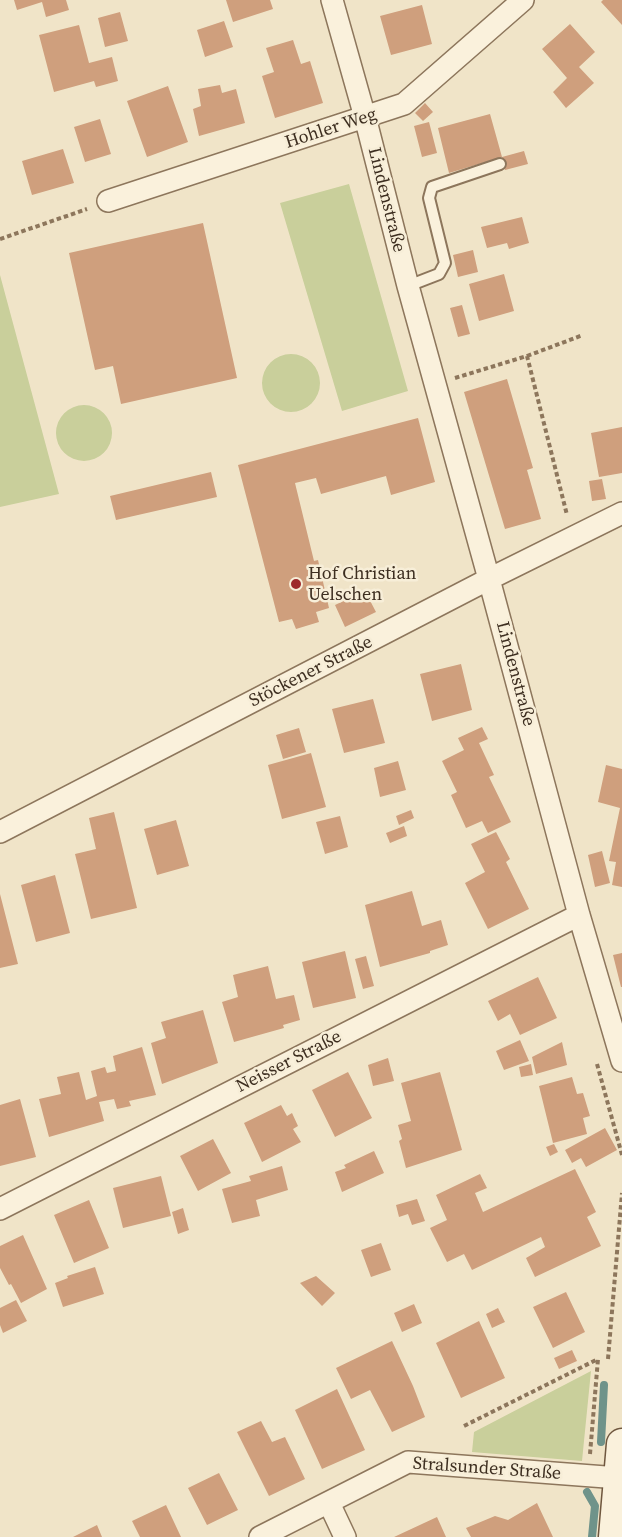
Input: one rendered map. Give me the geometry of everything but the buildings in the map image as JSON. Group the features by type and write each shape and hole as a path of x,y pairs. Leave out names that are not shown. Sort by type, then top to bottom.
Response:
{"street":[{"name":"Hohler Weg","path":"108,201 404,104 523,0"},
{"name":"Lindenstraße","path":"338,3 434,384 579,915 622,1061"},
{"name":"Stöckener Straße","path":"0,832 489,579 622,513"},
{"name":"Neisser Straße","path":"0,1209 579,915"},
{"path":"614,1537 622,1443"},
{"name":"Stralsunder Straße","path":"260,1537 408,1462 619,1478"},
{"path":"328,1503 345,1537"}],"lane":[{"path":"408,286 439,274 445,263 429,198 432,187 500,164"}],"path":[{"path":"0,239 108,201"},
{"path":"434,384 527,356 583,335"},
{"path":"527,356 572,537"},
{"path":"608,1359 622,1193"},
{"path":"464,1426 598,1359 588,1476"}],"green space":[{"path":"349,184 408,391 342,411 280,203"},
{"path":"0,275 59,494 0,507"},
{"path":"285,354 297,354 307,358 316,367 320,389 312,404 297,412 285,412 275,408 266,399 262,389 262,377 266,367 275,358"},
{"path":"84,405 95,407 104,413 110,422 112,433 110,444 104,453 95,459 84,461 73,459 64,453 58,444 56,433 58,422 64,413 73,407"},
{"path":"591,1371 582,1461 472,1452 474,1432"}],"waterway":[{"path":"601,1442 604,1385"},
{"path":"587,1492 595,1506 592,1537"}],"place":[{"name":"Hof Christian Uelschen","path":"296,584"}]}
